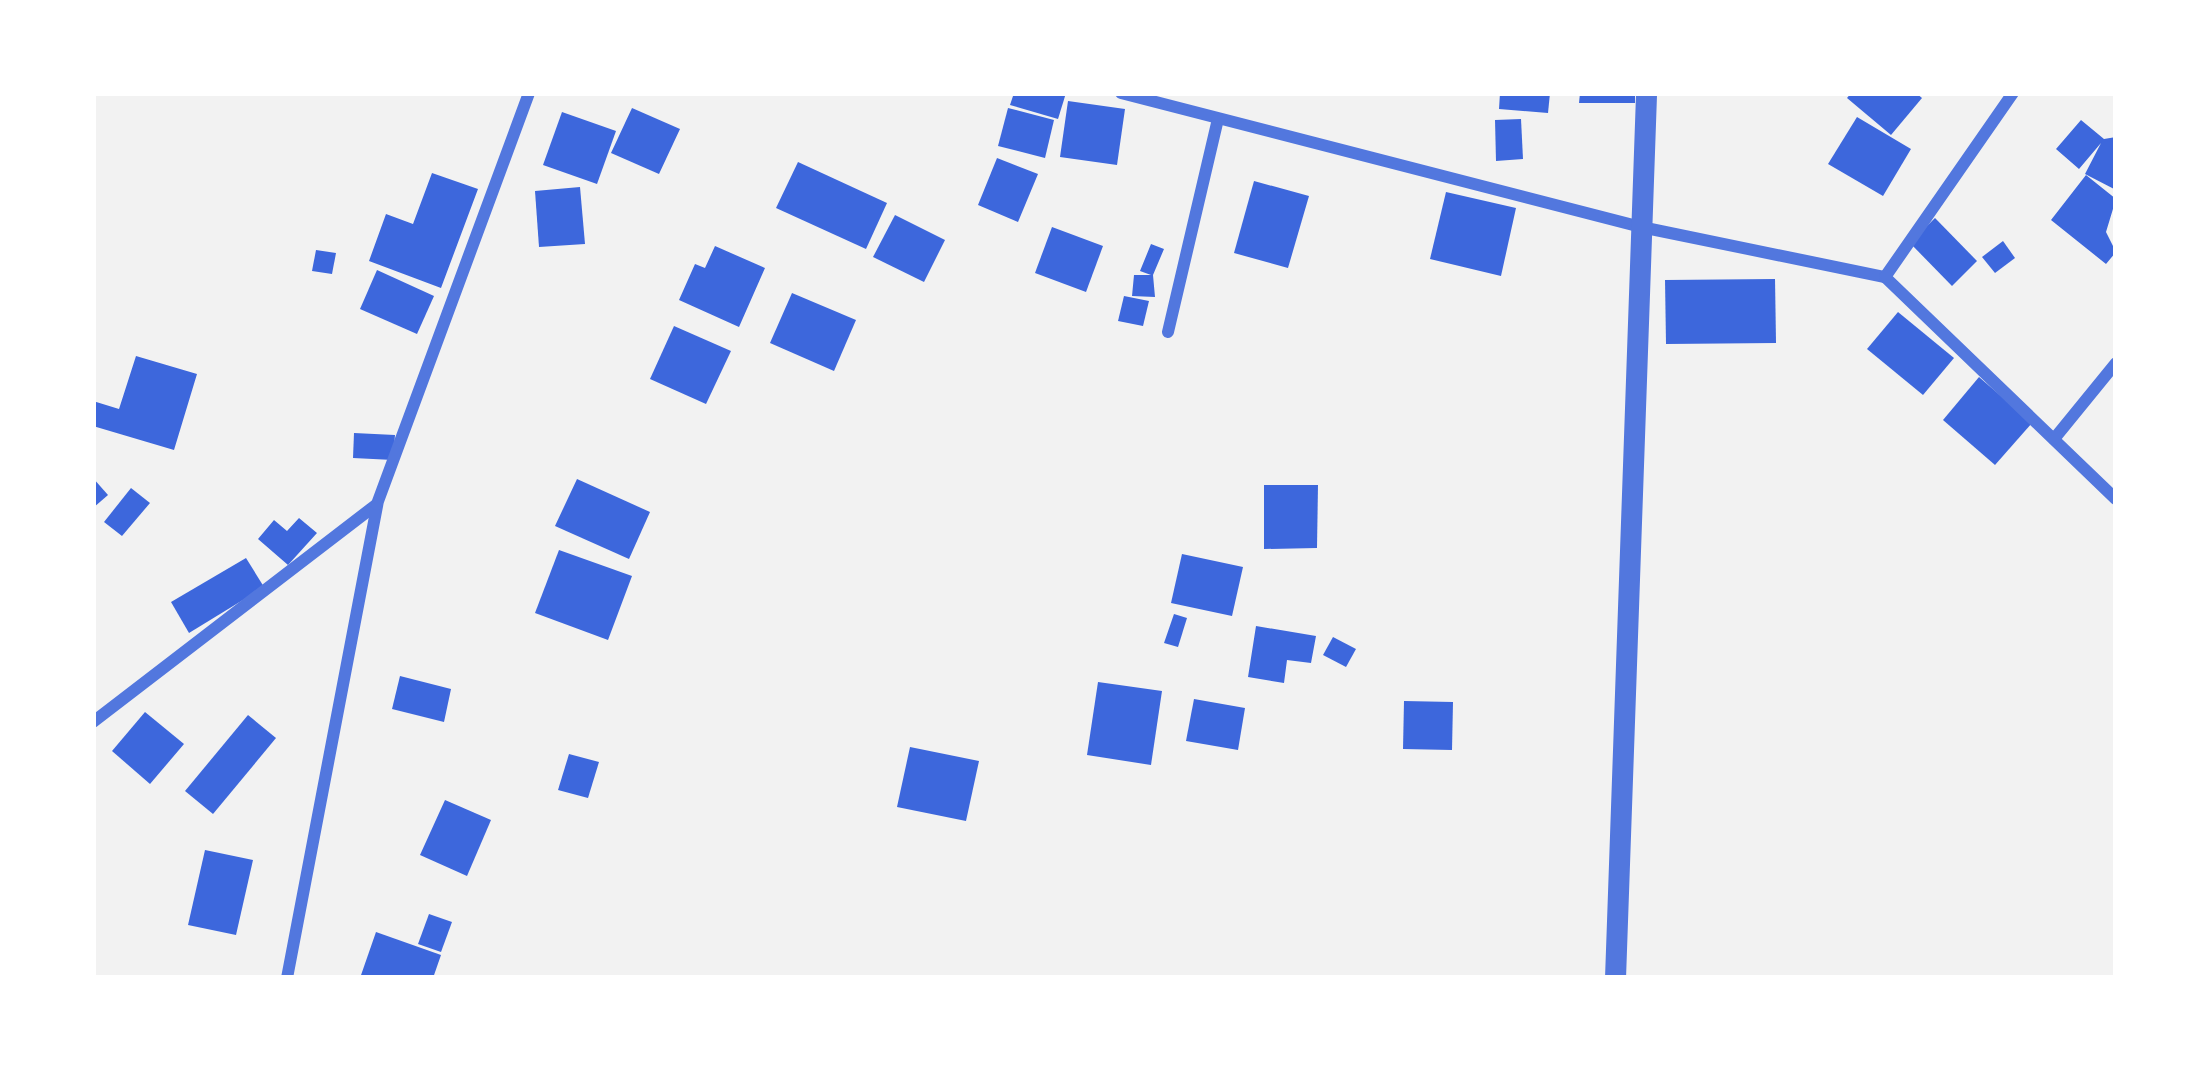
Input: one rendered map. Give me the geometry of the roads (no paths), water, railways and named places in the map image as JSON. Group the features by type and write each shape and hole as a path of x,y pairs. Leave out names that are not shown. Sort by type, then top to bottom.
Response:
{"street":[{"path":"287,978 377,504 529,93"},
{"path":"1121,93 1641,227 1886,277 2116,499"},
{"path":"1616,978 1646,93"},
{"path":"1886,277 2013,93"},
{"path":"1168,332 1218,119"},
{"path":"2054,439 2116,364"},
{"path":"93,722 377,504"}]}
